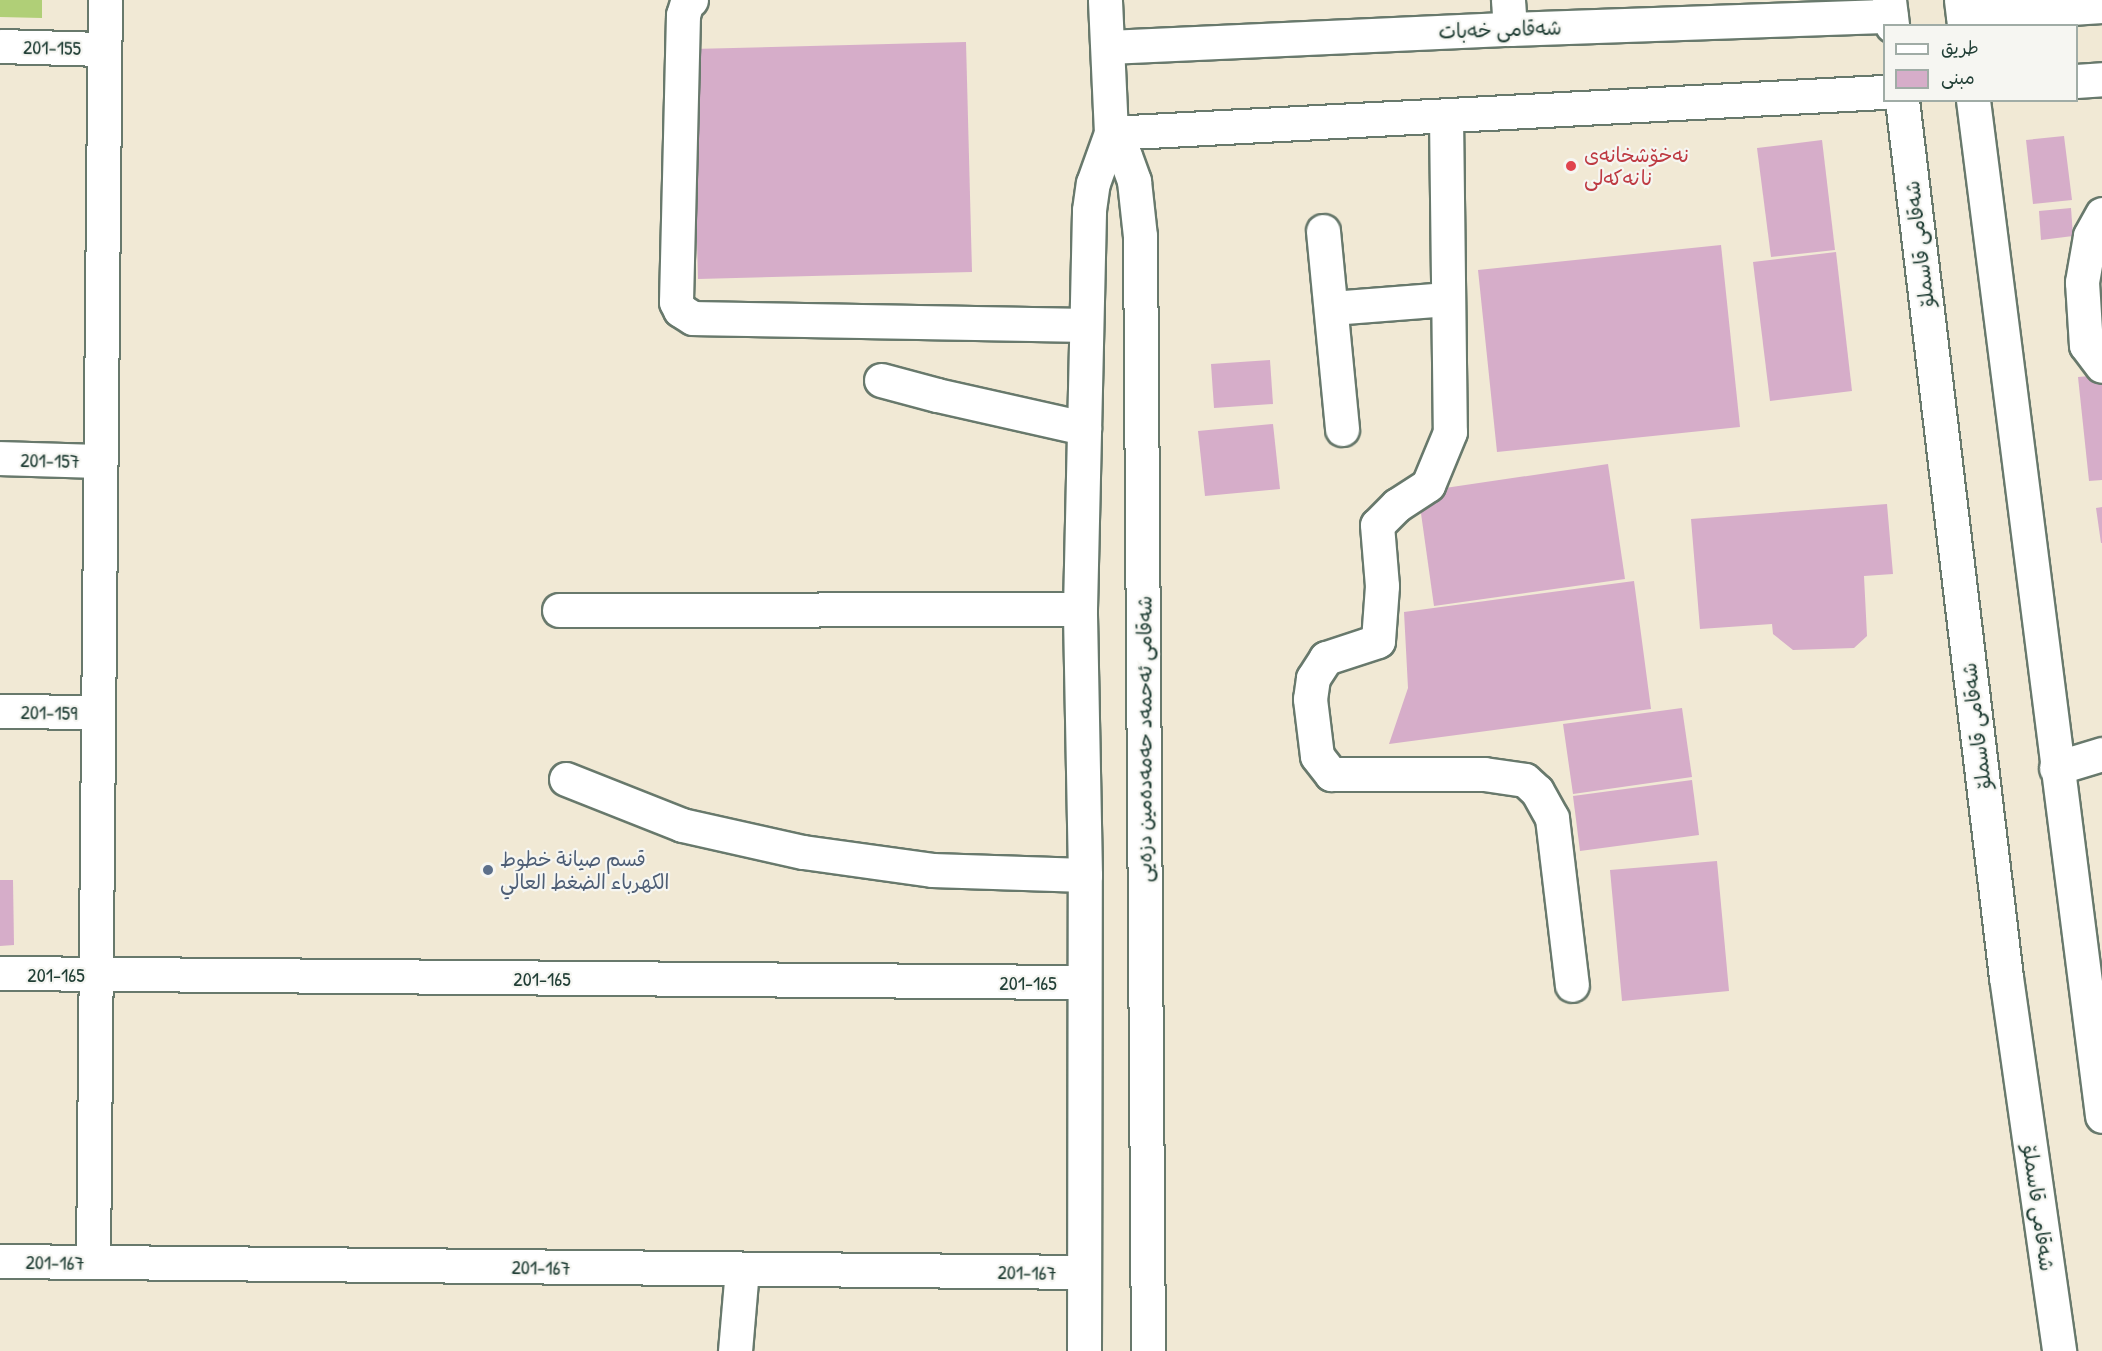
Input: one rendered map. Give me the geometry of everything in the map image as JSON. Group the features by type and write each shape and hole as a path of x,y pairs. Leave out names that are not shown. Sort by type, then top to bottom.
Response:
{"street":[{"path":"93,1262 105,0"},
{"path":"691,0 687,2 683,15 676,302 680,310 693,318 1086,325"},
{"name":"شەقامی ئەحمەد حەمەدەمین دزەیی","path":"1084,1351 1082,1272 1084,875 1080,609 1089,210 1095,174 1112,133 1105,0"},
{"path":"1962,13 2102,6"},
{"name":"شەقامی خەبات","path":"1108,47 1509,14 1891,14"},
{"name":"201-155","path":"0,46 104,49"},
{"path":"2078,81 2102,80"},
{"path":"1112,133 1883,92"},
{"name":"شەقامی قاسملۆ","path":"1902,102 2005,965 2059,1351"},
{"path":"1972,102 2056,768 2099,1065 2102,1116"},
{"path":"1446,116 1450,432 1428,486 1397,505 1377,525 1382,586 1378,641 1326,658 1313,678 1310,699 1317,756 1331,774 1484,774 1525,780 1537,791 1552,819 1572,985"},
{"name":"شەقامی ئەحمەد حەمەدەمین دزەیی","path":"1112,133 1125,156 1134,181 1140,237 1148,1351"},
{"path":"2102,214 2090,237 2082,282 2086,345 2102,366"},
{"path":"1323,231 1342,429"},
{"path":"1332,308 1447,299"},
{"path":"881,380 1084,428"},
{"name":"201-157","path":"0,458 99,461"},
{"path":"559,610 1080,609"},
{"name":"201-159","path":"0,711 98,712"},
{"path":"2056,768 2102,754"},
{"path":"566,779 682,825 803,852 932,870 1084,875"},
{"name":"201-165","path":"0,973 1084,982"},
{"name":"201-167","path":"0,1261 1082,1272"},
{"path":"735,1351 742,1269"}],"green space":[{"path":"0,0 42,0 42,18 0,17"}],"building":[{"path":"966,42 972,272 698,279 692,49"},
{"path":"2064,136 2072,200 2033,204 2026,140"},
{"path":"1822,140 1835,250 1771,257 1757,148"},
{"path":"2071,208 2073,236 2041,240 2039,211"},
{"path":"1721,245 1740,427 1497,452 1478,270"},
{"path":"1836,252 1852,391 1770,401 1753,262"},
{"path":"1270,360 1273,404 1214,408 1211,364"},
{"path":"2102,375 2102,480 2089,481 2078,377"},
{"path":"1273,424 1280,489 1205,496 1198,431"},
{"path":"1608,464 1625,579 1434,606 1418,492"},
{"path":"1887,504 1893,574 1864,576 1867,636 1854,648 1793,650 1773,634 1772,624 1700,629 1691,519"},
{"path":"2102,507 2102,543 2101,543 2096,508"},
{"path":"1634,581 1651,709 1389,744 1408,688 1404,612"},
{"path":"1682,708 1692,777 1573,794 1563,724"},
{"path":"1692,780 1699,835 1580,851 1573,796"},
{"path":"1717,861 1729,991 1622,1001 1610,870"},
{"path":"0,880 13,880 14,945 0,946"}],"place":[{"name":"نەخۆشخانەی نانەکەلی","path":"1571,166"},
{"name":"قسم صيانة خطوط الكهرباء الضغط العالي","path":"488,870"}]}
